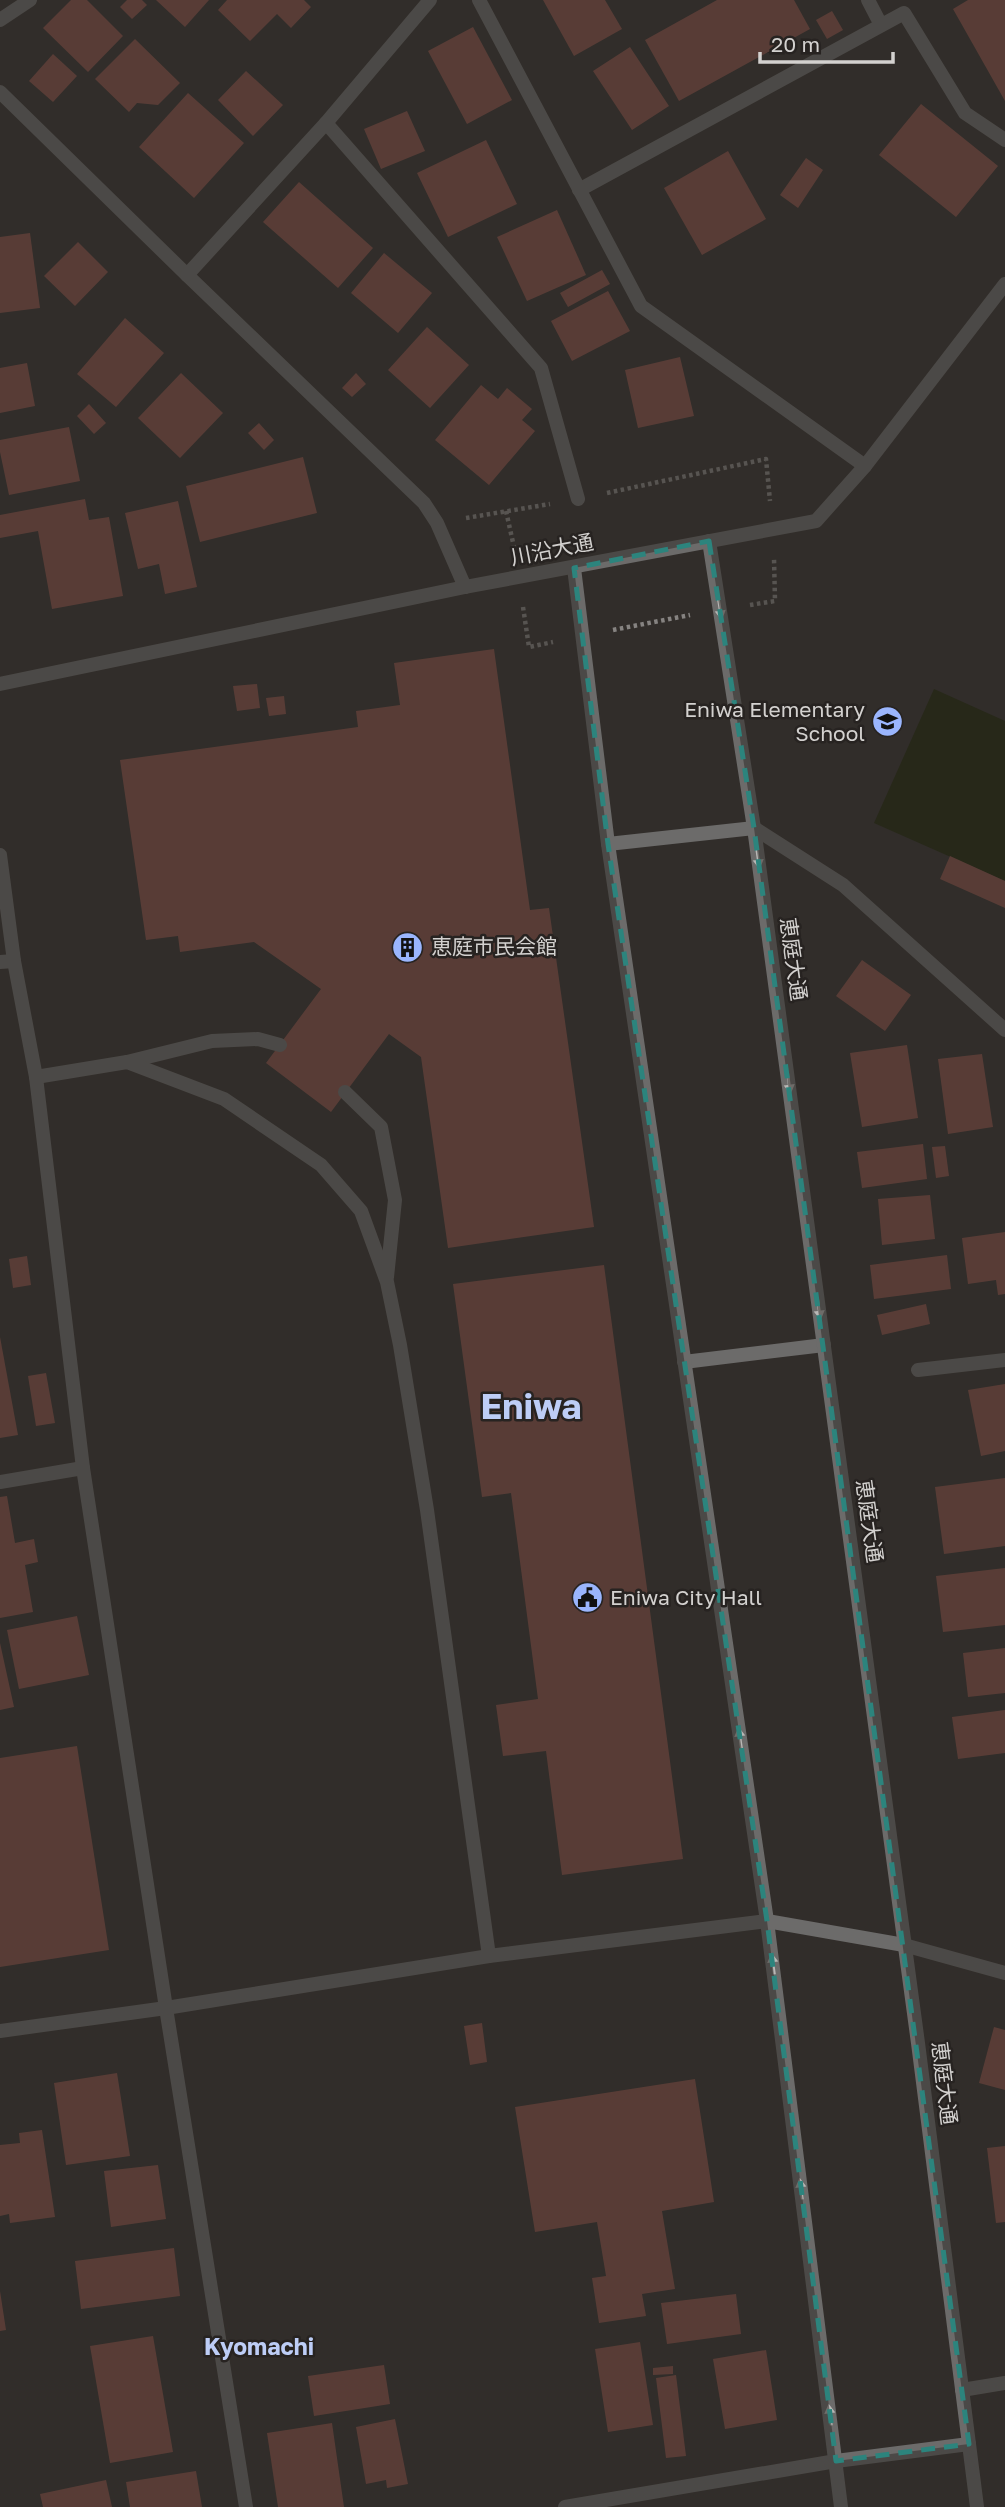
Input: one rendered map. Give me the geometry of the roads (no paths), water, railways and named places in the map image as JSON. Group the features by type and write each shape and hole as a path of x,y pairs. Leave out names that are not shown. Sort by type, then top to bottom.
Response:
{"street":[{"path":"0,20 30,0"},
{"path":"187,275 326,123 430,0"},
{"path":"479,0 640,306 865,466"},
{"path":"868,0 881,25"},
{"path":"579,190 904,13 965,113 1005,141"},
{"path":"0,92 424,503 437,523 465,587"},
{"path":"326,123 541,368 578,499"},
{"name":"川沿大通","path":"0,684 465,587 816,521 865,466 1005,284"},
{"name":"恵庭大通","path":"709,541 754,828 977,2507"},
{"path":"574,568 608,844 767,1921 841,2507"},
{"path":"608,844 754,828 843,885 1005,1030"},
{"path":"0,855 7,962 36,1077 83,1468 246,2507"},
{"path":"36,1077 127,1062 212,1041 258,1039 280,1045"},
{"path":"127,1062 224,1099 321,1165 360,1211 387,1282 400,1345 427,1510 489,1956"},
{"path":"345,1092 381,1127 395,1200 387,1282"},
{"path":"684,1362 824,1345"},
{"path":"918,1370 1005,1360"},
{"path":"0,1482 83,1468"},
{"path":"0,2031 166,2008 489,1956 767,1921 904,1945 1005,1973"},
{"path":"962,2390 1005,2384"},
{"path":"565,2507 835,2461 969,2444"}],"place":[{"name":"Eniwa Elementary School","path":"888,722"},
{"name":"恵庭市民会館","path":"408,947"},
{"name":"Eniwa City Hall","path":"587,1598"}],"district":[{"name":"Eniwa","path":"531,1407"},
{"name":"Kyomachi","path":"259,2347"}]}
